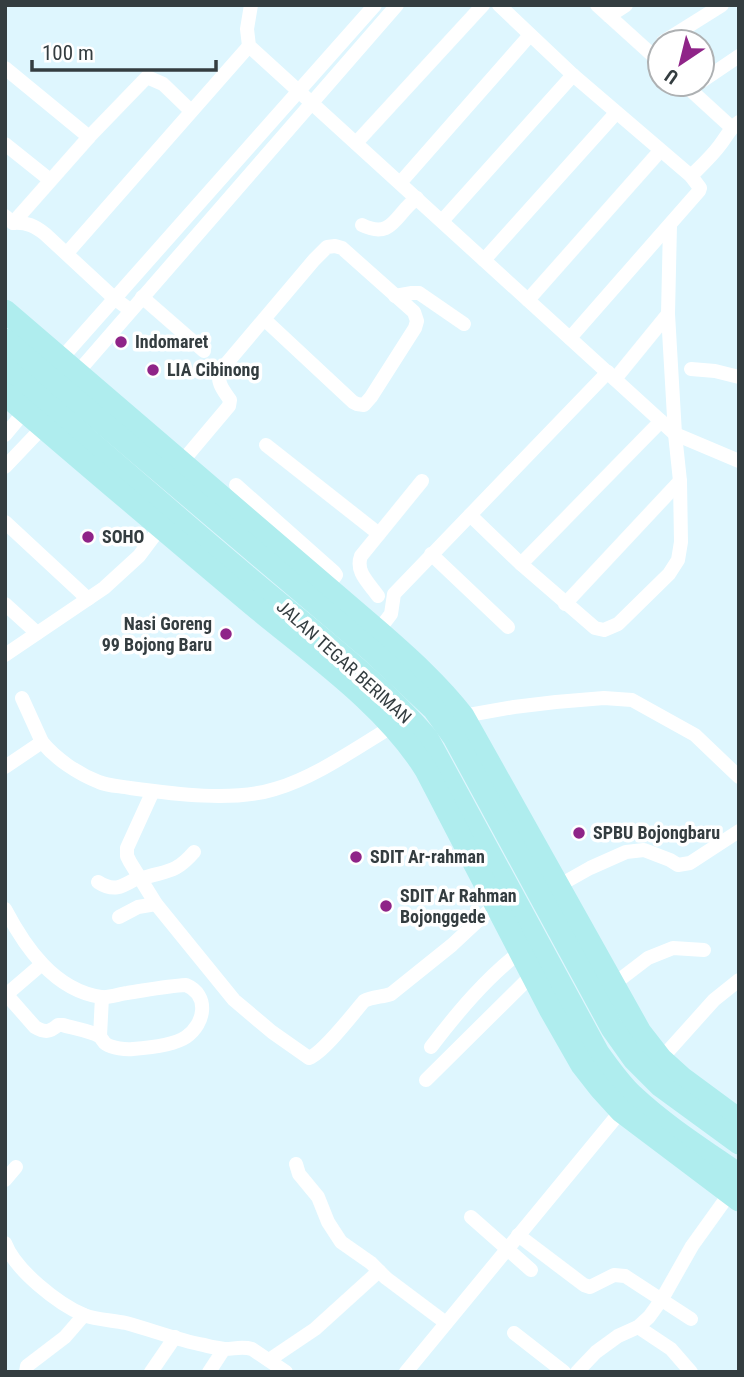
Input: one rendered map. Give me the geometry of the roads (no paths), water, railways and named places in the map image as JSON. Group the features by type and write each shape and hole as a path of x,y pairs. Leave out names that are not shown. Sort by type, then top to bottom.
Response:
{"main road":[{"name":"JALAN TEGAR BERIMAN","path":"5,311 221,497 376,641 434,709 517,833 558,886 640,1032 661,1059 716,1104 737,1134"},
{"name":"JALAN TEGAR BERIMAN","path":"5,340 221,497 269,526 327,587 358,613 376,641 420,668 445,694 463,716 612,1028 634,1059 661,1086 679,1101 737,1134"},
{"name":"JALAN TEGAR BERIMAN","path":"5,368 176,533 393,726 413,749 615,1077 736,1189"},
{"name":"JALAN TEGAR BERIMAN","path":"5,394 176,533 358,670 410,718 427,738 479,854 496,904 582,1065 621,1111 736,1189"},
{"path":"358,670 376,641"}],"street":[{"path":"251,5 247,29 249,46 675,434 739,461"},
{"path":"69,366 114,299 374,5"},
{"path":"69,366 142,297 397,5"},
{"path":"356,143 483,5"},
{"path":"499,5 573,75 699,185 699,191 570,338"},
{"path":"597,5 609,16 646,39"},
{"path":"609,16 626,5"},
{"path":"686,28 722,5"},
{"path":"400,183 530,35"},
{"path":"67,253 249,46"},
{"path":"716,70 739,56"},
{"path":"5,68 89,137"},
{"path":"442,222 573,75"},
{"path":"9,220 147,77 163,84 191,111"},
{"path":"691,176 718,149 735,125 707,98"},
{"path":"484,260 616,113"},
{"path":"5,144 50,180"},
{"path":"528,300 660,151"},
{"path":"362,225 375,231 387,229 417,198"},
{"path":"9,220 34,226 67,253 114,299 130,310"},
{"path":"470,515 521,565 595,628 604,630 618,624 669,574 678,560 681,542 680,481 668,314 670,225"},
{"path":"181,463 229,406 230,400 218,380 218,375 264,319 314,260 327,247 342,248 414,312 417,320 415,328 364,405 353,402 264,319"},
{"path":"395,296 419,293 464,324"},
{"path":"142,297 204,351"},
{"path":"376,641 391,614 394,594 668,314"},
{"path":"691,369 739,377"},
{"path":"5,435 24,411"},
{"path":"521,565 661,421"},
{"path":"11,457 43,427"},
{"path":"266,445 379,534"},
{"path":"378,596 360,571 361,556 422,481"},
{"path":"565,604 680,481"},
{"path":"5,522 88,599"},
{"path":"5,654 104,588 139,556 176,533"},
{"path":"431,554 508,627"},
{"path":"358,613 378,596 394,594"},
{"path":"5,604 37,633"},
{"path":"22,698 42,742 71,767 102,784 153,791 229,796 251,795 277,789 328,764 393,726"},
{"path":"463,716 556,702 604,698 632,700 695,735 739,776"},
{"path":"5,767 42,742"},
{"path":"153,791 127,848 127,856 156,904 234,1000 309,1058 313,1058 364,1001 391,994 452,945 496,904"},
{"path":"558,886 590,867 626,852 644,850 678,865 684,865 739,831"},
{"path":"98,882 111,889 140,878 165,873 186,862 194,852"},
{"path":"120,917 138,907 156,904"},
{"path":"5,909 17,931 42,964 59,980 75,989 103,997 186,985 192,987 202,1001 200,1020 187,1037 178,1041 131,1049 110,1046 100,1036 63,1025 58,1025 51,1031 42,1031 35,1027 6,994 42,964"},
{"path":"614,984 648,958 673,948 704,950"},
{"path":"431,1047 455,1015 505,963 520,952"},
{"path":"426,1080 532,975"},
{"path":"661,1059 714,999 739,980"},
{"path":"100,1036 103,997"},
{"path":"406,1372 621,1111"},
{"path":"296,1164 299,1174 318,1197 328,1222 341,1242 446,1323"},
{"path":"5,1180 16,1167"},
{"path":"577,1372 596,1352 618,1336 638,1327 649,1317 692,1246 736,1189"},
{"path":"471,1217 531,1270"},
{"path":"518,1235 584,1285 590,1287 614,1276 625,1276 691,1319"},
{"path":"5,1243 38,1285 84,1315 124,1323 202,1345 224,1349 245,1347 258,1352 286,1372"},
{"path":"270,1360 315,1329 379,1270"},
{"path":"26,1372 27,1366 65,1337 84,1315"},
{"path":"638,1327 671,1349 691,1372"},
{"path":"514,1333 564,1372"},
{"path":"151,1372 175,1337"},
{"path":"209,1372 224,1349"}],"place":[{"name":"Indomaret","path":"121,342"},
{"name":"LIA Cibinong","path":"153,370"},
{"name":"SOHO","path":"88,537"},
{"name":"Nasi Goreng 99 Bojong Baru","path":"226,634"},
{"name":"SPBU Bojongbaru","path":"579,833"},
{"name":"SDIT Ar-rahman","path":"356,857"},
{"name":"SDIT Ar Rahman Bojonggede","path":"386,906"}]}
